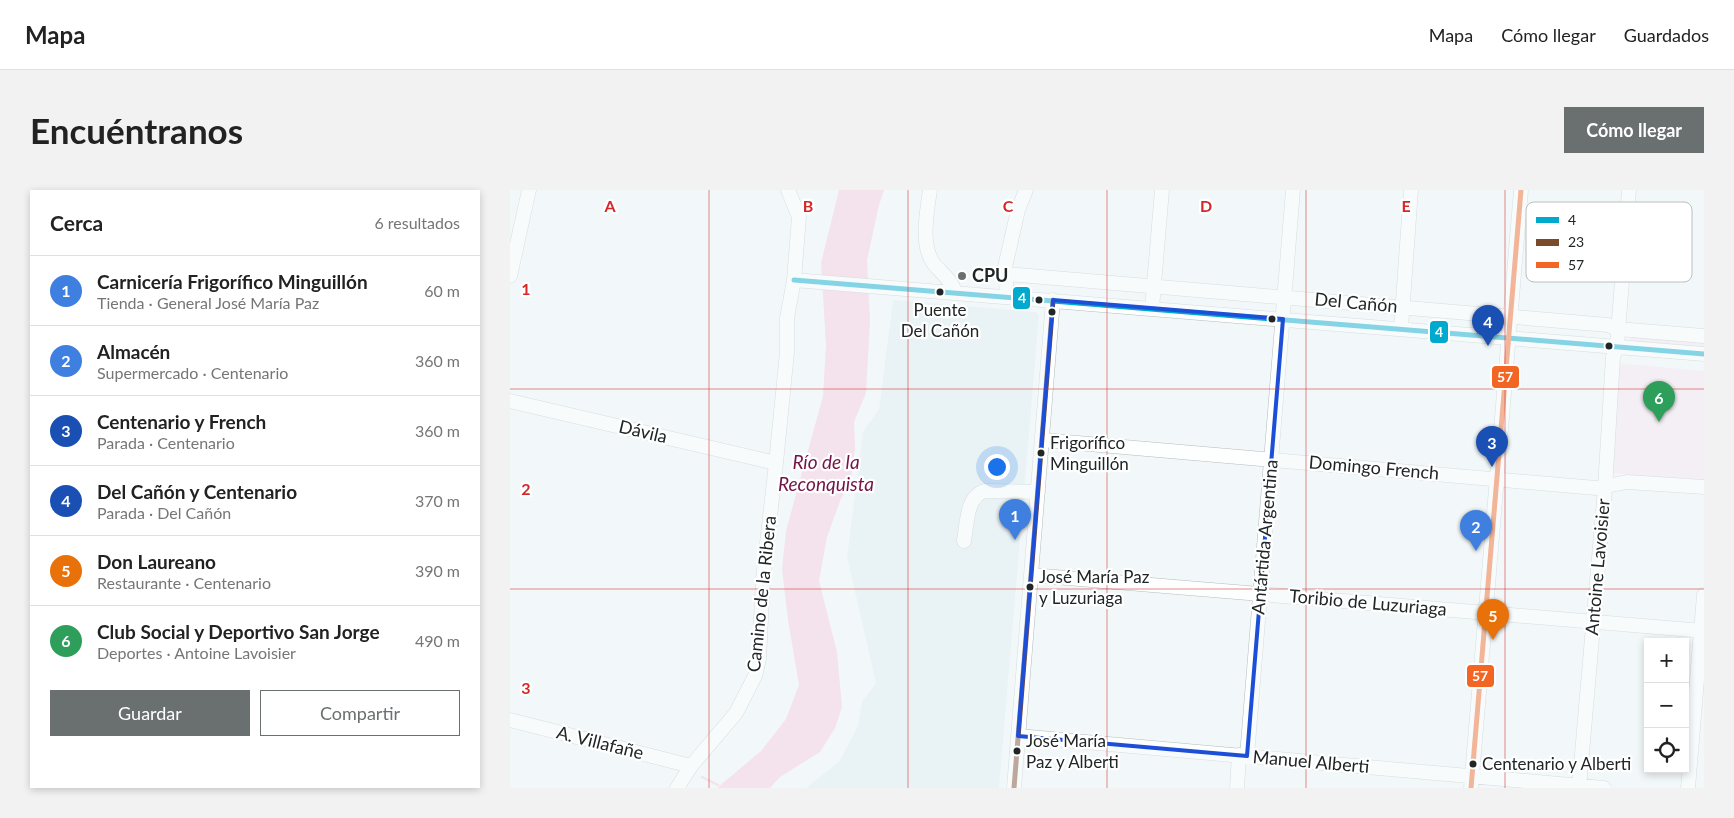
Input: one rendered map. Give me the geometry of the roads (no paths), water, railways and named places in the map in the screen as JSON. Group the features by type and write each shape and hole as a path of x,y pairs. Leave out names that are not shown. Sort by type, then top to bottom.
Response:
{"street":[{"path":"510,276 529,190"},
{"path":"930,190 926,240 928,254 933,263 952,283 955,292"},
{"path":"1007,296 1005,267 1018,210 1026,190"},
{"path":"1152,308 1162,190"},
{"name":"Antártida Argentina","path":"1237,788 1243,756 1260,594 1293,190"},
{"path":"1401,328 1411,190"},
{"path":"1471,782 1521,190"},
{"name":"Camino de la Ribera","path":"677,788 691,766 736,713 754,676 759,659 762,579 776,463 787,352 787,318 794,280 799,217 791,194"},
{"name":"Del Cañón","path":"1006,274 1608,325 1618,329 1704,336"},
{"name":"Del Cañón","path":"794,280 1283,318 1704,354"},
{"name":"Antoine Lavoisier","path":"1579,787 1605,488 1613,357 1617,346 1621,282"},
{"path":"1014,788 1053,300"},
{"name":"Dávila","path":"510,401 776,463"},
{"name":"Domingo French","path":"1043,440 1605,488 1627,482 1704,487"},
{"path":"964,541 970,508 977,493 984,491 1038,492"},
{"name":"Toribio de Luzuriaga","path":"1031,575 1703,631"},
{"path":"1688,788 1703,631 1704,595"},
{"name":"A. Villafañe","path":"510,720 691,766"},
{"name":"Manuel Alberti","path":"1018,736 1243,756 1471,782 1604,788"}],"water":[{"name":"Río de la Reconquista","path":"839,190 884,190 867,260 870,321 866,393 854,422 855,448 851,479 840,501 827,537 819,581 837,652 842,707 835,728 820,752 780,777 770,788 717,788 761,751 786,719 799,685 782,569 786,531 823,396 826,345 821,263"}],"waterway":[{"path":"702,777 718,785"}],"place":[{"name":"CPU","path":"962,276"},
{"name":"Puente Del Cañón","path":"940,292"},
{"name":"Del Cañón y Centenario","path":"1488,346"},
{"name":"Club Social y Deportivo San Jorge","path":"1659,422"},
{"name":"Frigorífico Minguillón","path":"1041,453"},
{"name":"Centenario y French","path":"1492,467"},
{"name":"Carnicería Frigorífico Minguillón","path":"1015,540"},
{"name":"Almacén","path":"1476,551"},
{"name":"José María Paz y Luzuriaga","path":"1030,587"},
{"name":"Don Laureano","path":"1493,640"},
{"name":"José María Paz y Alberti","path":"1017,751"},
{"name":"Centenario y Alberti","path":"1473,764"}]}
